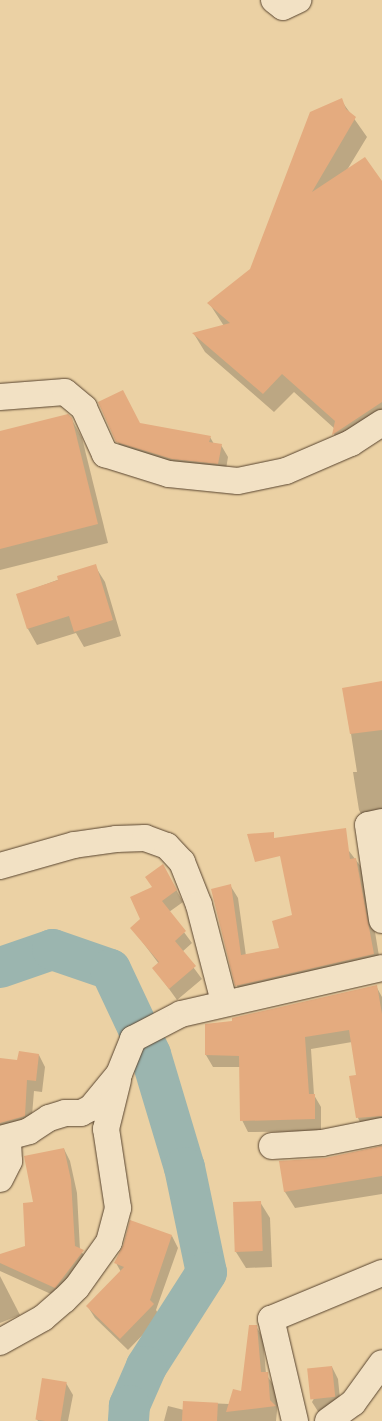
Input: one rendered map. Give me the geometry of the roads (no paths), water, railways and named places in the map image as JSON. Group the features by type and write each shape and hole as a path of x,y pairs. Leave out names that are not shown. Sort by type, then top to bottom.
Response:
{"street":[{"path":"274,0 282,7 298,0"},
{"path":"0,397 66,392 84,408 105,454 169,474 238,481 286,471 351,443 382,422"},
{"path":"382,822 368,825 382,920"},
{"path":"0,866 74,845 116,839 145,838 167,846 182,862 199,905 224,1002"},
{"path":"0,1342 35,1323 64,1300 77,1288 109,1242 118,1208 106,1129 119,1074 133,1039 181,1014 224,1002 382,968"},
{"path":"0,1179 9,1161 4,1139 49,1118 65,1113 81,1114 91,1108 119,1074"},
{"path":"272,1146 322,1143 382,1131"},
{"path":"296,1421 271,1319 382,1273"},
{"path":"328,1421 353,1403 382,1364"}],"waterway":[{"path":"0,967 52,949 110,969 150,1054 184,1167 206,1272 146,1366 129,1405 128,1421"}]}
